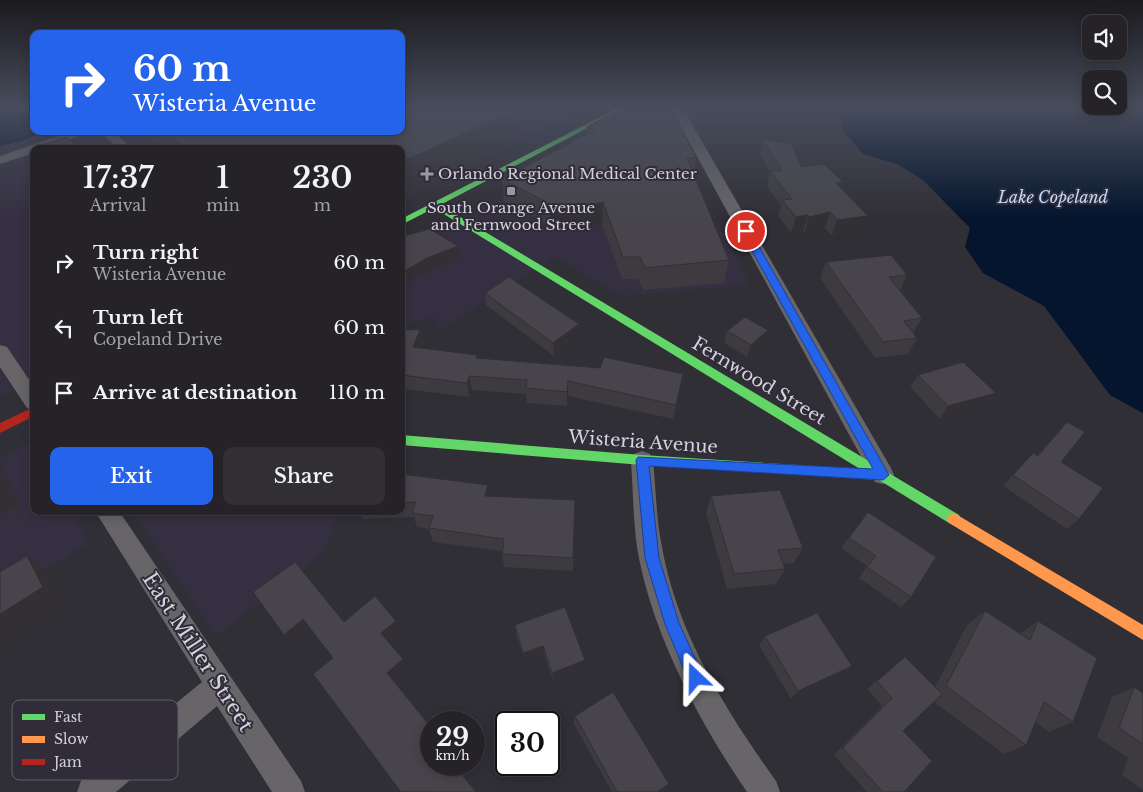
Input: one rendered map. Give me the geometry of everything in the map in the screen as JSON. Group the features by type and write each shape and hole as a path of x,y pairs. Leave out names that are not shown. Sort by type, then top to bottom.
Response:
{"street":[{"path":"405,220 553,144"},
{"path":"697,144 883,475"},
{"path":"0,160 30,150"},
{"name":"Fernwood Street","path":"434,205 1143,633"},
{"path":"0,352 30,397"},
{"path":"0,428 30,413"},
{"name":"Wisteria Avenue","path":"405,440 642,460 883,475"},
{"path":"642,460 652,558 672,624 704,696 765,792"},
{"name":"East Miller Street","path":"109,515 290,792"},
{"path":"178,720 220,685"},
{"path":"92,792 106,780"}],"shaded area":[{"path":"0,144 513,144 405,197 405,145 30,145 30,383 0,397"},
{"path":"599,144 677,144 750,285 622,296 555,257 440,330 433,317 405,326 405,249"},
{"path":"30,442 30,515 73,515 88,543 0,599 0,458"},
{"path":"136,515 338,515 324,552 216,636"}],"water":[{"name":"Lake Copeland","path":"855,144 1143,144 1143,413 1110,395 1044,306 983,273 965,247 970,228 923,180 897,164 863,154"}],"building":[{"path":"74,144 75,145 42,145"},
{"path":"180,144 441,144 405,160 405,145"},
{"path":"569,144 689,144 696,157 687,158 729,260 645,268 640,257 623,257 603,202 550,212 544,201 502,179"},
{"path":"766,144 791,144 801,167 824,164 843,182 836,183 868,216 837,220 830,212 809,217 808,215 796,217 782,200 792,199 770,171 782,171"},
{"path":"430,229 458,246 427,258 405,271 405,236"},
{"path":"891,255 907,275 889,277 922,318 904,321 917,338 883,342 826,262"},
{"path":"509,277 579,324 553,343 485,293"},
{"path":"745,317 768,330 751,345 727,331"},
{"path":"405,329 420,330 413,347 477,355 476,358 600,368 604,357 683,374 676,405 568,381 567,392 526,388 527,380 469,376 467,383 405,375"},
{"path":"963,362 996,393 948,406 918,375"},
{"path":"1067,422 1085,432 1061,462 1103,488 1079,519 1013,475 1033,453 1038,456"},
{"path":"405,475 488,485 485,496 575,500 573,558 502,554 504,539 429,528 433,516 412,513 416,502 405,503"},
{"path":"780,490 803,548 778,550 785,569 734,574 711,496"},
{"path":"868,512 936,557 911,597 867,567 876,556 849,538"},
{"path":"27,556 43,587 0,614 0,572"},
{"path":"295,562 344,622 375,596 396,621 381,633 403,659 387,673 420,714 420,776 463,776 476,792 401,792 313,674 333,658 303,619 284,635 253,592"},
{"path":"565,607 585,660 552,673 543,646 523,653 515,625"},
{"path":"985,611 1030,640 1038,621 1097,658 1073,722 1044,702 1026,745 946,686"},
{"path":"817,613 852,666 798,691 765,636"},
{"path":"905,657 942,694 903,731 932,761 904,792 883,792 843,748 892,698 877,681"},
{"path":"1134,687 1143,693 1143,744 1119,728"},
{"path":"613,692 669,784 657,792 617,792 575,716"}],"traffic: fast":[{"path":"405,220 553,144"},
{"path":"434,205 954,519"},
{"path":"405,440 642,460 879,475"}],"traffic: slow":[{"path":"954,519 1143,633"}],"traffic: jam":[{"path":"0,428 30,413"}],"place":[{"name":"Orlando Regional Medical Center","path":"427,174"},
{"name":"South Orange Avenue and Fernwood Street","path":"511,191"}],"route":[{"path":"696,678 672,624 652,558 642,460 883,475 746,231"}]}
